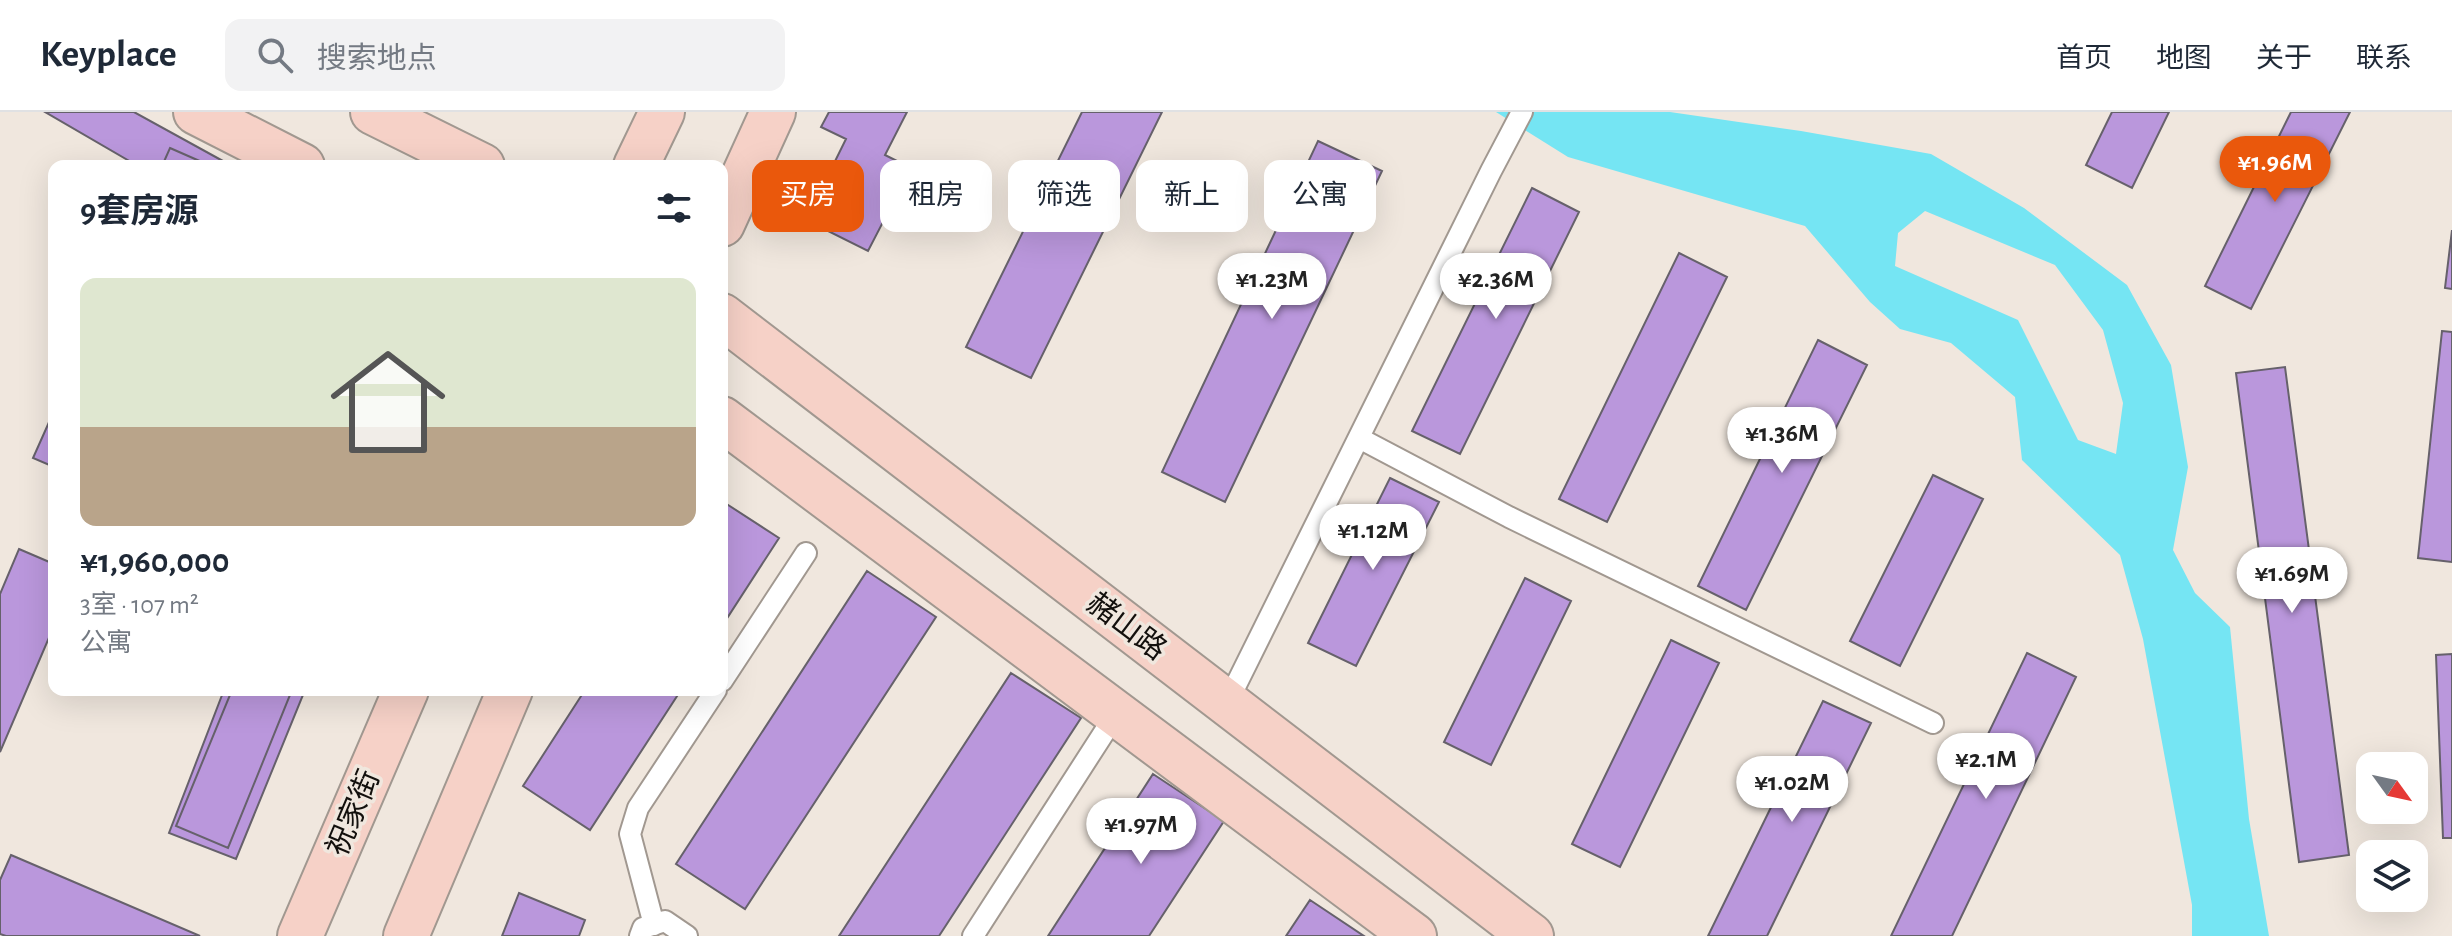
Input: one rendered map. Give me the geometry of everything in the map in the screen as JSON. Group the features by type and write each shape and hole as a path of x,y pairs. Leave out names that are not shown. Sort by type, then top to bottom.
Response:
{"street":[{"path":"196,112 290,160"},
{"path":"373,112 470,160"},
{"path":"639,160 662,112"},
{"path":"728,211 773,112"},
{"name":"赭山路","path":"728,321 1531,936"},
{"path":"728,423 1414,936"},
{"name":"祝家街","path":"300,936 403,696"},
{"path":"406,936 507,696"}],"lane":[{"path":"1227,703 1522,112"},
{"path":"1359,438 1509,517 1933,723"},
{"path":"728,672 806,553"},
{"path":"687,936 665,921 647,931 630,834 638,808 712,696"},
{"path":"973,936 1116,714"}],"water":[{"path":"1496,112 1670,112 1931,154 2024,208 2127,285 2171,365 2188,467 2173,550 2195,593 2230,627 2249,819 2269,936 2192,936 2192,905 2143,639 2120,555 2022,460 2015,397 1951,343 1900,329 1870,302 1805,226 1568,157","holes":["1925,211 2055,265 2103,330 2123,403 2116,454 2078,440 2018,320 1895,266 1898,233"]}],"building":[{"path":"45,112 134,112 221,160 128,160"},
{"path":"829,112 907,112 885,155 895,160 880,160 880,228 868,251 830,232 864,232 864,160 836,160 846,139 821,127"},
{"path":"1082,112 1162,112 1120,197 1120,160 1058,160"},
{"path":"2112,112 2169,112 2132,188 2086,165"},
{"path":"2291,112 2350,112 2251,309 2205,286"},
{"path":"1318,141 1359,160 1309,160"},
{"path":"170,148 197,160 165,160"},
{"path":"1376,168 1382,171 1376,184"},
{"path":"1532,188 1579,212 1460,454 1412,431"},
{"path":"2452,230 2452,289 2445,288"},
{"path":"1023,232 1103,232 1031,378 966,347"},
{"path":"1275,232 1353,232 1225,502 1162,472"},
{"path":"1679,253 1727,277 1607,522 1559,499"},
{"path":"2442,331 2452,332 2452,562 2418,558"},
{"path":"1818,340 1867,365 1746,610 1698,586"},
{"path":"2285,367 2349,855 2299,862 2236,373"},
{"path":"48,424 48,464 33,458"},
{"path":"1933,475 1983,499 1900,666 1850,641"},
{"path":"1390,478 1439,502 1356,666 1308,643"},
{"path":"728,505 779,538 728,617"},
{"path":"19,549 48,561 48,640 0,752 0,594"},
{"path":"867,571 936,617 745,909 676,864"},
{"path":"1525,578 1571,601 1491,765 1444,742"},
{"path":"1671,640 1719,663 1620,867 1572,844"},
{"path":"2027,653 2076,677 1952,936 1891,936"},
{"path":"2452,654 2452,838 2443,838 2436,655"},
{"path":"1011,673 1081,718 939,936 839,936"},
{"path":"222,696 303,696 236,859 169,833"},
{"path":"230,696 290,696 228,848 176,826"},
{"path":"581,696 677,696 590,830 523,786"},
{"path":"1823,701 1871,723 1767,936 1708,936"},
{"path":"1153,774 1224,821 1149,936 1048,936"},
{"path":"11,855 200,936 0,934 0,880"},
{"path":"519,893 585,920 579,936 502,936"},
{"path":"1310,900 1364,936 1286,936"}]}
